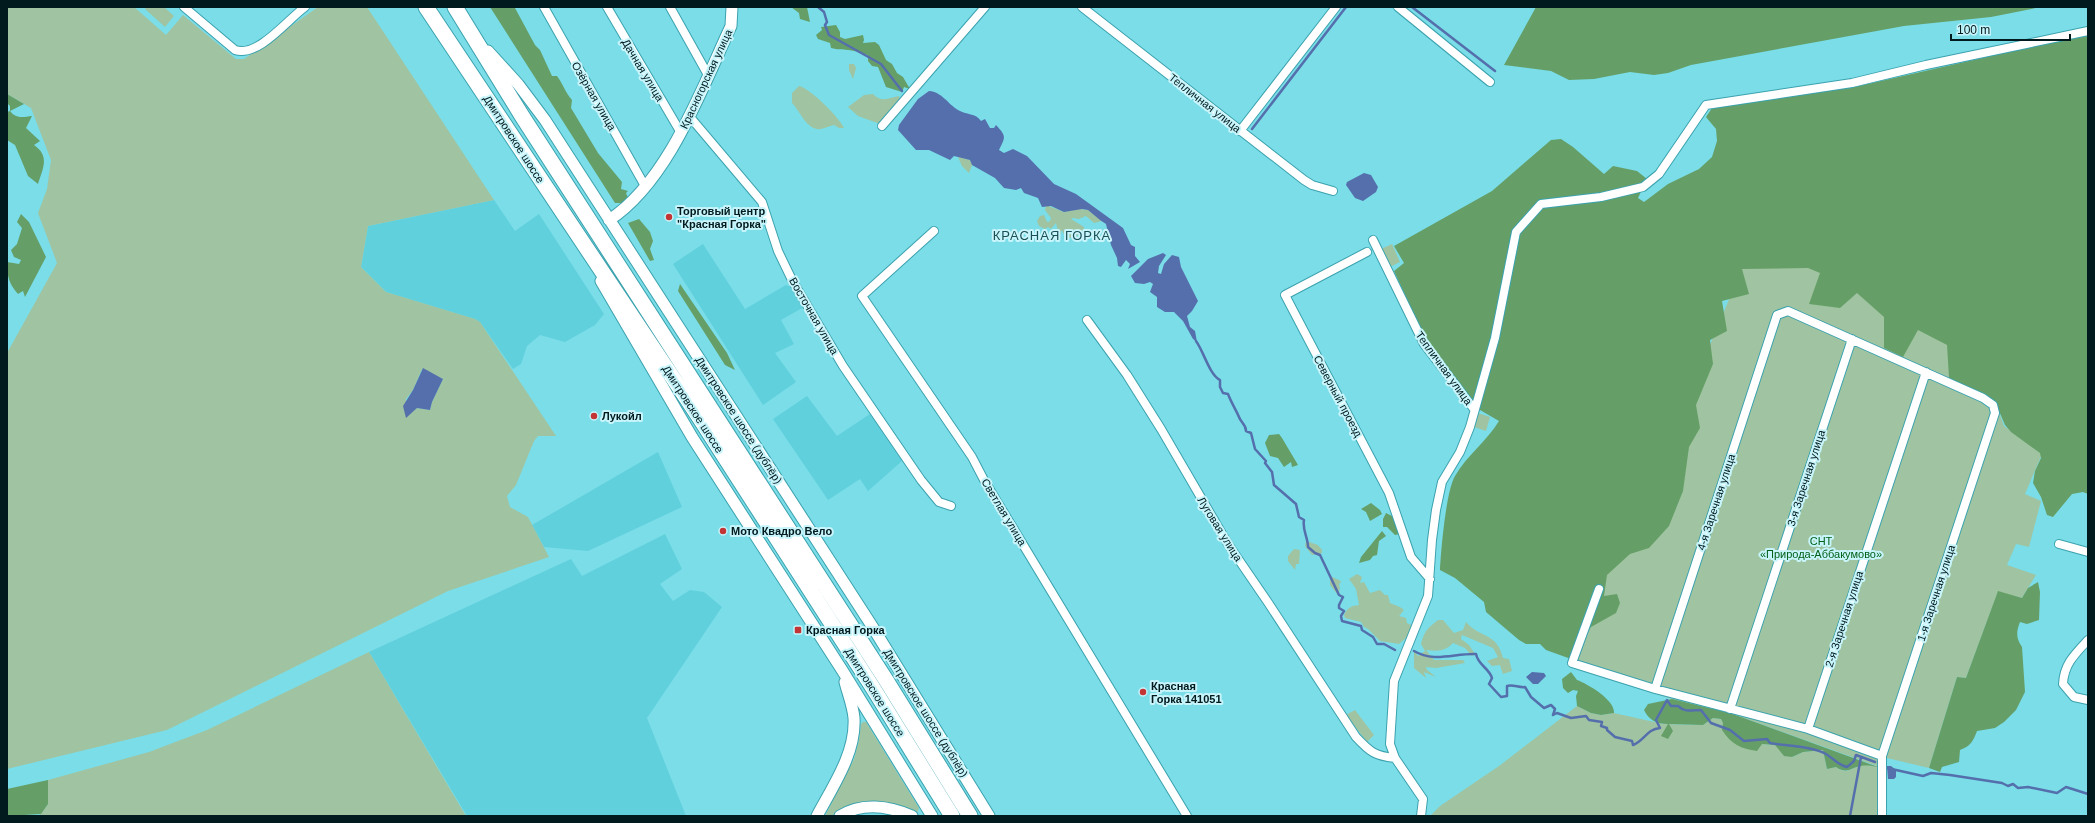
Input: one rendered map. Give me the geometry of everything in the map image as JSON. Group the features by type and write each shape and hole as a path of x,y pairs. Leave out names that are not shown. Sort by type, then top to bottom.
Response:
{"highway":[{"name":"Дмитровское шоссе","path":"426,7 703,424 952,816"},
{"name":"Дмитровское шоссе","path":"455,7 522,116 890,686 970,816"}],"main road":[{"name":"Красногорская улица","path":"609,220 623,210 645,186 690,118 731,26 732,7"},
{"name":"Дмитровское шоссе (дублёр)","path":"473,35 518,84 545,120 872,626 989,816"},
{"path":"578,236 612,302 692,437 842,670 932,816"},
{"path":"818,816 844,764 854,731 854,717 842,670"},
{"path":"840,816 860,808 880,807 895,809 912,816"}],"street":[{"path":"184,7 235,50 242,53 249,51 282,29 293,15 305,7"},
{"name":"Озёрная улица","path":"544,7 645,186"},
{"name":"Дачная улица","path":"607,7 681,133"},
{"path":"670,7 708,75"},
{"path":"882,126 985,7"},
{"name":"Тепличная улица","path":"1082,7 1240,131 1312,185 1333,191"},
{"path":"1240,131 1336,7"},
{"path":"1398,7 1490,82"},
{"path":"1474,409 1495,338 1516,232 1541,204 1601,197 1643,187 1659,174 1706,104 1852,83 1926,65 2088,31"},
{"name":"Восточная улица","path":"690,118 762,202 778,251 792,280 844,366 921,480 939,502 951,506"},
{"name":"Светлая улица","path":"934,231 862,296 972,457 1187,816"},
{"name":"Тепличная улица","path":"1373,240 1424,344 1474,409 1470,427 1460,452 1442,482 1436,510 1429,593 1394,681 1390,744 1395,758 1422,799 1421,816"},
{"name":"Северный проезд","path":"1367,252 1285,295 1389,493 1411,557 1430,579"},
{"name":"4-я Заречная улица","path":"1655,689 1777,315 1788,311 1852,339"},
{"name":"Луговая улица","path":"1087,320 1127,375 1161,429 1228,544 1356,737 1366,747 1380,757 1395,758"},
{"path":"1852,339 1926,372"},
{"name":"3-я Заречная улица","path":"1730,709 1852,339"},
{"name":"1-я Заречная улица","path":"1882,816 1882,756 1995,413 1993,405 1978,395 1926,372"},
{"name":"2-я Заречная улица","path":"1808,729 1926,372"},
{"path":"2059,544 2088,552"},
{"path":"1599,589 1572,663 1655,689 1808,729 1882,756"},
{"path":"2088,640 2069,661 2064,673 2063,684 2074,696 2088,700"}],"shaded area":[{"path":"929,91 938,94 961,112 974,115 981,121 985,119 990,128 994,128 996,125 1004,136 999,150 1004,153 1013,149 1027,156 1054,184 1076,194 1123,228 1131,245 1135,247 1135,256 1140,262 1128,269 1130,264 1126,260 1121,267 1118,266 1117,258 1111,245 1106,224 1088,210 1082,209 1064,212 1051,206 1042,207 1038,198 1024,193 1021,188 1016,190 1004,188 995,178 972,165 970,160 954,156 950,160 929,150 916,150 898,130 899,125 918,99"},
{"path":"1364,173 1371,175 1378,187 1376,192 1363,201 1355,198 1346,185 1347,182"},
{"path":"494,200 515,231 539,214 604,314 595,325 565,342 540,335 527,346 521,364 513,369 480,322 475,319 386,292 361,267 368,226"},
{"path":"703,244 745,309 786,285 793,288 804,307 781,320 794,344 775,353 796,382 763,405 673,264"},
{"path":"1163,253 1166,255 1159,266 1158,273 1161,274 1164,264 1172,255 1179,257 1181,267 1198,301 1187,316 1190,327 1195,331 1197,342 1193,339 1183,321 1174,312 1165,312 1157,307 1157,297 1150,292 1153,284 1150,282 1144,284 1135,283 1131,276 1148,259"},
{"path":"423,368 443,379 432,402 430,410 417,408 406,418 403,406 413,390"},
{"path":"807,396 837,436 870,414 902,461 868,491 860,479 828,500 773,419"},
{"path":"658,452 682,507 588,551 544,547 532,525"},
{"path":"665,534 682,569 660,584 673,601 690,590 704,592 722,607 647,718 686,816 467,816 369,652 571,559 582,576"},
{"path":"1532,672 1544,673 1546,676 1538,684 1533,684 1526,677"},
{"path":"1887,766 1891,766 1896,770 1896,777 1894,779 1888,779"}],"green space":[{"path":"7,7 134,7 166,35 183,15 236,59 244,59 318,7 367,7 494,200 368,226 361,267 386,292 475,319 480,322 556,436 538,436 534,441 516,485 507,496 510,507 528,517 549,557 448,591 167,730 7,769 7,353 57,263 38,213 47,189 51,160 31,108 7,94","holes":["422,369 443,379 432,402 430,410 417,408 406,417 406,399 413,390"]},
{"path":"147,7 164,7 174,16 165,27 145,9"},
{"path":"490,7 515,8 535,45 540,50 552,76 557,76 572,100 571,108 598,153 622,182 621,189 628,191 626,193 628,198 627,203 615,203"},
{"path":"791,7 807,7 810,22 800,19 799,13"},
{"path":"1536,7 2041,7 1991,17 1904,26 1691,65 1668,73 1654,75 1630,72 1594,79 1569,80 1551,71 1504,65"},
{"path":"836,25 840,32 840,37 845,39 863,35 863,43 875,42 879,45 886,60 892,64 897,73 903,77 910,89 904,87 902,92 886,87 878,67 872,66 868,61 868,55 831,48 830,43 818,39 816,35 822,30 821,27"},
{"path":"2088,36 2088,494 2083,492 2072,494 2053,517 2047,515 2041,497 2033,483 2035,471 2041,458 2040,453 2011,432 2005,425 1996,404 1988,397 1949,378 1947,345 1918,330 1903,357 1884,348 1884,317 1857,293 1840,308 1809,304 1820,273 1808,268 1742,269 1749,294 1722,301 1727,331 1710,340 1713,364 1696,405 1700,428 1689,447 1683,491 1669,526 1649,548 1630,554 1607,575 1604,596 1617,594 1620,603 1616,613 1591,627 1571,659 1546,650 1540,644 1526,644 1519,640 1486,612 1484,602 1455,578 1440,570 1444,521 1449,494 1455,476 1499,421 1480,410 1426,340 1394,271 1404,263 1394,246 1492,191 1551,140 1561,139 1573,147 1604,174 1613,166 1637,171 1647,179 1638,198 1644,202 1668,184 1699,169 1712,157 1717,141 1716,129 1706,117 1714,105 1850,88 2048,43"},
{"path":"849,64 854,64 856,68 853,79 849,70"},
{"path":"799,86 810,92 824,104 844,128 839,128 834,125 816,129 808,124 792,103 792,93"},
{"path":"7,94 24,104 10,111 10,106 7,103"},
{"path":"873,94 882,99 899,96 900,101 880,124 858,116 848,107 864,95"},
{"path":"10,111 12,114 17,116 32,116 26,128 40,141 34,145 39,149 44,158 43,168 38,184 28,176 15,145 7,140 7,112"},
{"path":"958,157 970,160 972,165 969,173 962,166"},
{"path":"1046,205 1064,212 1079,209 1088,210 1102,221 1094,223 1086,216 1079,219 1073,218 1071,219 1084,227 1083,235 1069,238 1062,230 1059,236 1056,223 1051,229 1048,227 1045,229 1039,226 1037,221 1040,216 1044,215 1047,222 1050,221 1051,218 1045,210"},
{"path":"21,214 29,222 46,257 25,297 23,291 18,294 12,287 8,276 7,267 7,262 19,264 21,260 14,257 11,250 17,244 22,228 17,222"},
{"path":"639,219 650,232 653,241 650,249 654,260 650,261 628,223"},
{"name":"СНТ «Природа-Аббакумово»","path":"1754,240 2007,346 1990,388 2004,426 2042,454 2025,494 2041,501 2029,547 2016,544 2007,565 2036,575 2022,598 1998,592 1966,678 1957,677 1929,768 1887,758 1881,816 1430,816 1440,806 1499,766 1577,706 1591,713 1601,715 1614,713 1663,724 1703,725 1713,718 1721,719 1723,723 1762,744 1775,745 1792,757 1803,752 1823,750 1827,769 1836,767 1846,771 1862,765 1877,766 1730,713 1672,699 1568,666 1616,536 1628,540"},
{"path":"1392,244 1400,262 1390,267 1381,249"},
{"path":"680,284 727,353 735,370 725,365 678,291"},
{"path":"1478,413 1490,417 1486,431 1474,427"},
{"path":"1279,434 1298,465 1292,467 1291,462 1284,467 1278,458 1270,456 1265,443 1269,435"},
{"path":"1371,503 1380,510 1382,514 1370,521 1366,512 1361,509"},
{"path":"1386,513 1394,517 1400,534 1395,535 1387,527 1383,527 1383,519"},
{"path":"1382,531 1386,536 1379,541 1377,555 1373,556 1370,560 1359,563 1361,557"},
{"path":"1306,541 1318,545 1322,550 1322,553 1312,555 1305,546"},
{"path":"1294,549 1300,550 1299,564 1296,564 1295,570 1288,561 1288,556"},
{"path":"1357,574 1362,577 1360,583 1364,582 1370,593 1380,590 1385,595 1388,595 1390,603 1404,610 1399,616 1406,618 1407,623 1413,626 1406,638 1399,644 1380,641 1364,627 1361,622 1345,618 1344,615 1348,609 1352,606 1359,605 1356,589 1349,579"},
{"path":"1330,576 1341,581 1338,595 1330,585"},
{"path":"2038,582 2040,592 2039,620 2027,624 2020,622 2018,629 2017,635 2022,647 2025,692 2016,710 2004,722 1995,728 1977,731 1971,743 1960,750 1959,762 1942,767 1940,772 1929,768 1957,677 1966,678 1998,591 2022,598 2028,588"},
{"path":"1438,620 1443,620 1454,633 1463,630 1466,622 1476,631 1492,639 1497,644 1503,658 1509,659 1512,671 1503,674 1500,665 1492,666 1487,661 1498,657 1493,648 1462,635 1461,639 1469,645 1475,654 1472,656 1465,648 1453,643 1447,648 1437,651 1426,650 1434,660 1463,660 1465,663 1436,668 1426,667 1427,670 1436,677 1424,672 1426,678 1414,668 1414,651 1418,656 1425,651 1421,644 1425,633"},
{"path":"369,652 466,816 39,816 48,804 48,780 149,752 207,730"},
{"path":"1571,672 1577,680 1588,685 1606,698 1613,708 1614,713 1601,715 1591,713 1577,706 1576,696 1578,691 1573,690 1568,693 1563,688 1562,679"},
{"path":"1672,699 1730,713 1878,767 1863,766 1849,770 1836,767 1827,769 1823,750 1803,752 1792,757 1784,756 1775,745 1762,744 1757,751 1746,749 1737,745 1725,735 1722,730 1723,723 1721,719 1713,718 1703,725 1669,724 1673,731 1668,739 1661,736 1668,724 1653,721 1644,710 1648,704"},
{"path":"1355,710 1374,735 1367,742 1346,715"},
{"path":"866,722 919,808 917,813 839,811 831,816 825,816 854,759 861,724"},
{"path":"48,780 48,804 41,814 7,816 7,789"}],"waterway":[{"path":"818,7 824,12 827,22 825,25 829,35 881,64 902,91"},
{"path":"1252,129 1346,7"},
{"path":"1412,7 1495,71"},
{"path":"1196,341 1213,373 1220,380 1220,387 1223,393 1228,394 1246,431 1251,433 1255,449 1266,461 1265,463 1272,472 1274,485 1296,504 1299,517 1304,520 1308,547 1320,555 1339,595 1343,597 1339,605 1339,608 1344,611 1341,616 1342,621 1361,626 1362,630 1373,637 1377,644 1384,644 1395,650"},
{"path":"1414,651 1422,655 1437,657 1476,654 1479,661 1491,675 1492,678 1489,684 1501,697 1507,696 1507,686 1512,685 1525,687 1531,697 1544,708 1551,705 1555,709 1553,715 1557,713 1571,718 1586,716 1589,720 1602,722 1601,726 1607,728 1607,730 1615,737 1632,741 1633,745 1652,731 1660,728 1656,720 1667,700 1671,706 1678,706 1683,710 1701,710 1711,723 1730,730 1744,741 1767,739 1770,743 1814,749 1826,754 1847,767 1854,761 1856,755 1875,762"},
{"path":"1850,816 1861,757"},
{"path":"1887,768 1923,776 1931,773 1950,775 2002,783 2008,786 2013,784 2018,788 2028,787 2057,793 2066,787 2088,794"}],"place":[{"name":"Торговый центр \"Красная Горка\"","path":"669,217"},
{"name":"Лукойл","path":"594,416"},
{"name":"Мото Квадро Вело","path":"723,531"},
{"name":"Красная Горка","path":"798,630"},
{"name":"Красная Горка 141051","path":"1143,692"}],"district":[{"name":"КРАСНАЯ ГОРКА","path":"1052,235"}]}
